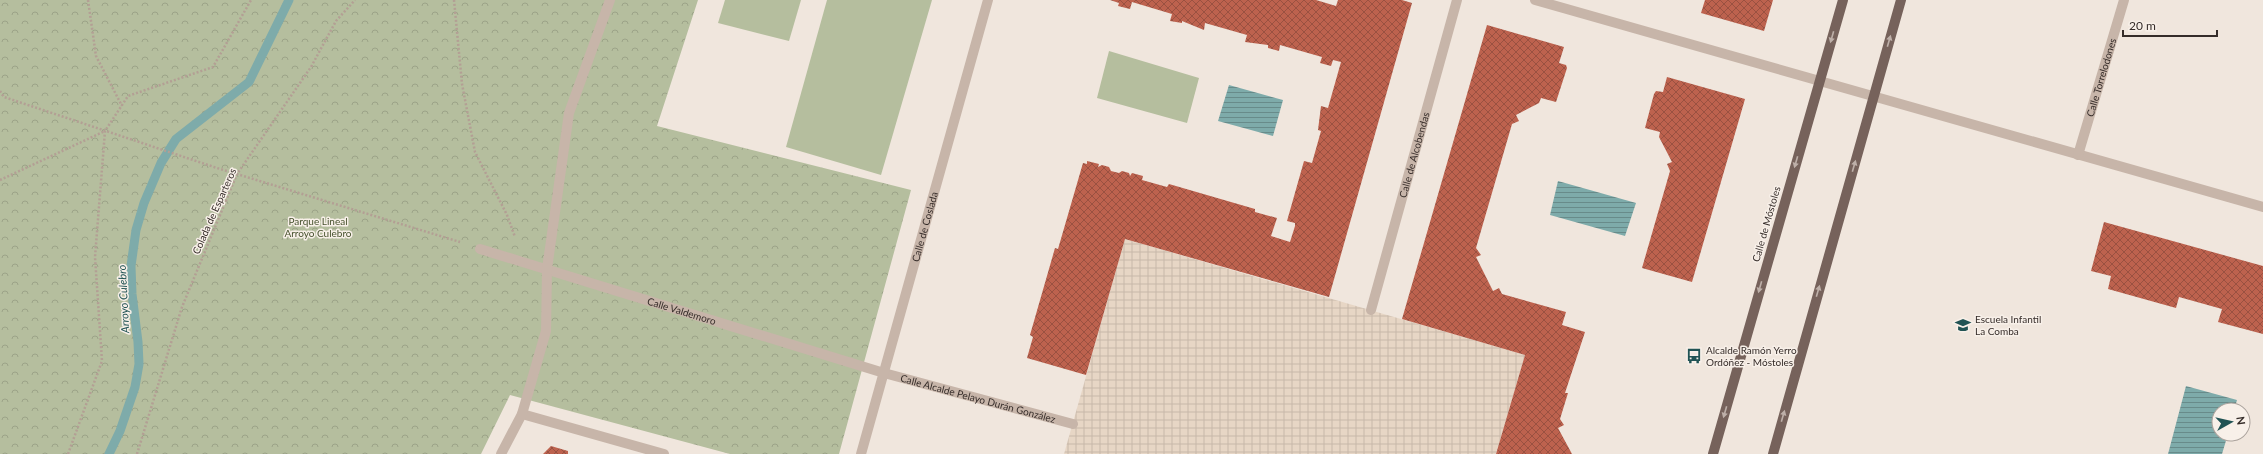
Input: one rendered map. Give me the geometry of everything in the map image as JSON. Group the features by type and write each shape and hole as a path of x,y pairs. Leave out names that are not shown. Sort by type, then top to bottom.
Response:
{"main road":[{"name":"Calle de Móstoles","path":"1713,454 1843,0"},
{"path":"1773,454 1901,0"}],"street":[{"path":"501,454 522,414 546,331 546,269 570,113 610,0"},
{"name":"Calle de Coslada","path":"861,454 988,0"},
{"name":"Calle de Alcobendas","path":"1372,310 1457,0"},
{"path":"1535,0 2263,207"},
{"name":"Calle Torrelodones","path":"2078,155 2124,0"},
{"name":"Calle Valdemoro","path":"480,249 884,373"},
{"name":"Calle Alcalde Pelayo Durán González","path":"884,373 1073,424"},
{"path":"522,414 664,454"}],"path":[{"path":"88,0 96,56 122,106"},
{"path":"68,454 102,361 95,257 105,131 128,96 213,66 251,0"},
{"name":"Colada de Esparteros","path":"137,454 182,307 237,174 311,67 336,21 355,0"},
{"path":"454,0 462,84 474,152 507,214 524,262"},
{"path":"0,91 4,97"},
{"path":"0,96 217,168 480,249"},
{"path":"0,180 105,131"}],"green space":[{"name":"Parque Lineal Arroyo Culebro","path":"0,0 698,0 657,126 911,190 839,454 730,454 510,395 481,454 0,454"},
{"path":"725,0 801,0 789,41 718,23"},
{"path":"827,0 932,0 881,175 786,147"},
{"path":"1109,51 1199,78 1187,123 1097,98"}],"shaded area":[{"path":"1125,239 1525,355 1496,454 1064,454"}],"water":[{"path":"1229,85 1283,100 1273,136 1218,121"},
{"path":"1558,181 1636,203 1625,236 1550,215"},
{"path":"2186,386 2237,400 2236,402 2211,402 2211,442 2226,442 2222,454 2168,454"}],"building":[{"path":"1110,0 1316,0 1336,6 1338,0 1402,0 1412,3 1329,297 1125,239 1086,375 1027,358 1033,337 1030,335 1055,248 1058,249 1083,163 1087,164 1087,161 1099,164 1098,167 1102,165 1109,167 1111,171 1119,173 1122,171 1129,173 1130,176 1132,173 1143,176 1142,180 1167,187 1169,184 1255,209 1255,212 1277,218 1271,236 1290,242 1295,223 1287,221 1304,161 1312,163 1321,131 1318,130 1321,106 1328,108 1341,62 1333,60 1331,66 1320,63 1322,57 1280,45 1279,51 1268,48 1268,45 1245,42 1247,35 1205,23 1204,30 1182,21 1182,23 1170,21 1172,14 1132,2 1130,9 1118,6 1119,3"},
{"path":"1705,0 1773,0 1764,31 1701,13"},
{"path":"1487,25 1564,47 1559,63 1566,65 1567,68 1556,102 1541,98 1539,103 1516,115 1519,121 1512,124 1476,248 1481,255 1476,257 1493,291 1499,288 1502,294 1566,312 1562,325 1585,332 1565,393 1568,393 1560,419 1564,425 1558,428 1572,454 1496,454 1525,355 1402,319"},
{"path":"1667,77 1745,99 1692,282 1642,268 1670,171 1667,164 1672,162 1659,137 1660,132 1645,128 1654,94 1656,91 1663,92"},
{"path":"2104,222 2263,266 2263,334 2218,322 2222,309 2179,297 2176,308 2108,289 2111,276 2091,271"},
{"path":"551,446 568,451 568,454 543,454"}],"waterway":[{"name":"Arroyo Culebro","path":"109,454 120,431 135,387 139,364 132,294 131,266 136,230 144,203 161,163 176,139 249,82 289,0"}],"place":[{"name":"Escuela Infantil La Comba","path":"1963,325"},
{"name":"Alcalde Ramón Yerro Ordóñez - Móstoles","path":"1694,356"}]}
